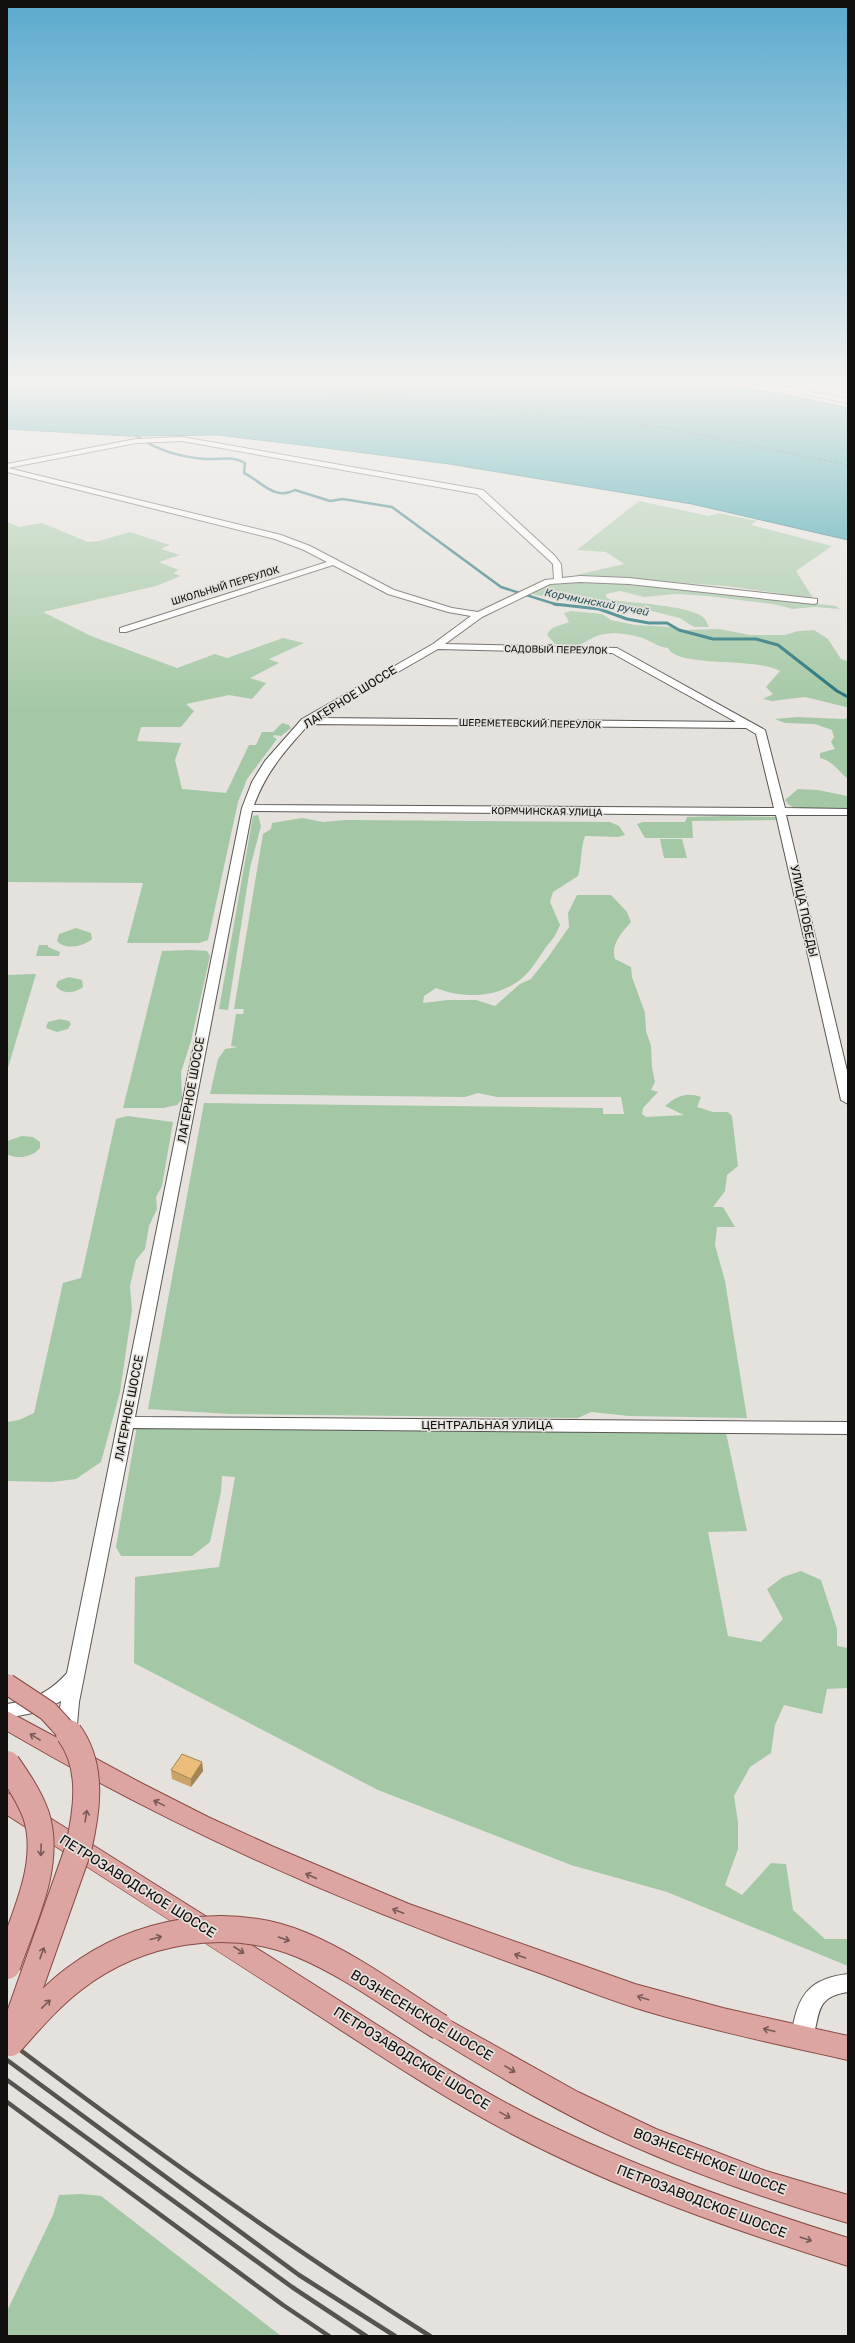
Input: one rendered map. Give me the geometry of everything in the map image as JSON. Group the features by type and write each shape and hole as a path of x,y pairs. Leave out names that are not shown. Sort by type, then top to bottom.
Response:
{"main road":[{"name":"ВОЗНЕСЕНСКОЕ ШОССЕ","path":"7,1684 42,1707 59,1721 67,1731 84,1767 88,1794 86,1820 78,1850 8,2046"},
{"path":"7,1720 63,1754 282,1863 354,1895 462,1936 649,2000 848,2048"},
{"path":"7,1764 20,1780 31,1800 40,1826 42,1851 37,1876 7,1966"},
{"name":"ПЕТРОЗАВОДСКОЕ ШОССЕ","path":"7,1803 435,2076 522,2124 602,2163 682,2196 765,2226 848,2252"},
{"name":"ВОЗНЕСЕНСКОЕ ШОССЕ","path":"8,2046 46,2004 74,1979 95,1964 120,1951 143,1942 171,1934 204,1930 259,1932 283,1938 344,1968 532,2082 659,2144 726,2170 805,2197 848,2208"}],"street":[{"path":"93,491 278,537 307,548 391,592 451,610 479,615"},
{"path":"476,491 480,492 552,558 557,564 558,580 629,581 814,601"},
{"name":"ШКОЛЬНЫЙ ПЕРЕУЛОК","path":"123,630 335,562"},
{"name":"ЛАГЕРНОЕ ШОССЕ","path":"63,1754 76,1676 247,808 257,782 270,761 306,721 436,646 479,615 525,593 558,580"},
{"name":"САДОВЫЙ ПЕРЕУЛОК","path":"436,646 462,648 614,650 753,726"},
{"name":"ШЕРЕМЕТЕВСКИЙ ПЕРЕУЛОК","path":"306,721 753,726"},
{"name":"УЛИЦА ПОБЕДЫ","path":"753,726 761,732 807,922 819,985 848,1100"},
{"name":"КОРМЧИНСКАЯ УЛИЦА","path":"247,808 848,812"},
{"name":"ЦЕНТРАЛЬНАЯ УЛИЦА","path":"127,1422 848,1428"},
{"path":"7,1711 37,1706 53,1698 76,1676"},
{"path":"802,2038 805,2016 813,1998 822,1988 848,1984"}],"green space":[{"path":"639,501 709,516 718,513 757,521 751,525 832,546 796,571 813,598 726,586 576,575 624,564 606,552 577,550"},
{"path":"7,522 19,527 42,523 88,542 99,541 130,532 170,545 161,549 180,555 159,562 179,570 173,573 181,576 156,586 43,612 91,636 177,668 215,654 227,658 283,638 304,643 269,659 279,663 250,678 266,683 252,699 229,695 186,704 194,711 181,727 141,727 137,741 181,743 175,760 182,789 226,793 249,745 256,745 262,732 273,732 282,723 289,725 291,728 281,736 274,735 273,737 277,739 247,779 238,802 208,940 199,943 127,943 143,883 7,882"},
{"path":"565,581 624,582 836,606 840,609 814,607 793,609 772,604 707,596 676,594 644,597 620,591 606,594 606,597 611,600 672,607 695,613 706,620 709,627 694,627 680,618 652,611 535,595 532,593 550,583"},
{"path":"571,611 602,614 611,620 635,625 672,627 679,630 720,629 750,635 785,635 798,631 814,630 828,639 841,659 848,661 848,710 846,707 805,697 772,701 763,699 773,694 766,687 780,671 754,664 686,658 674,654 668,648 659,646 636,636 610,633 592,638 578,645 565,646 555,644 547,635 551,629 569,622 564,613"},
{"path":"848,714 848,779 828,761 820,758 820,753 835,749 831,742 834,737 832,730 815,724 785,723 775,719 797,717 846,719"},
{"path":"848,786 848,809 794,808 785,800 798,789 818,790 847,796"},
{"path":"258,815 261,826 250,868 228,1010 219,1009 253,816"},
{"path":"687,817 776,817 778,820 692,821 693,838 645,838 637,824 643,822 685,822"},
{"path":"302,818 323,822 345,820 610,822 619,826 625,835 618,837 585,836 582,846 578,876 553,892 550,902 560,925 553,938 525,976 502,990 480,995 457,994 436,988 424,996 423,1003 448,1000 476,1000 495,1006 520,984 531,979 549,956 569,927 568,913 577,895 611,895 627,912 631,922 615,944 614,954 615,959 631,967 632,977 645,1013 646,1031 651,1046 652,1068 655,1082 651,1090 658,1092 643,1108 642,1114 646,1117 684,1115 665,1106 678,1097 691,1095 701,1097 697,1107 713,1112 728,1112 732,1116 738,1166 727,1175 725,1191 713,1207 723,1207 735,1227 717,1227 715,1245 725,1281 747,1418 629,1416 591,1412 578,1418 230,1414 148,1409 204,1103 603,1108 603,1114 624,1114 621,1097 497,1097 478,1093 465,1097 210,1094 218,1059 225,1049 238,1047 231,1046 236,1014 243,1014 244,1009 234,1009 263,834 271,829 272,823"},
{"path":"660,839 682,839 687,858 664,858"},
{"path":"76,928 91,933 92,939 79,946 65,946 57,941 59,934"},
{"path":"39,945 48,945 48,947 60,952 59,956 36,956"},
{"path":"162,951 207,951 210,956 191,1041 181,1072 182,1099 177,1105 163,1108 123,1108"},
{"path":"36,974 7,1071 7,975"},
{"path":"69,977 82,980 83,987 77,991 65,992 56,986 58,981"},
{"path":"60,1019 69,1021 71,1024 68,1029 57,1032 46,1028 48,1022"},
{"path":"127,1116 173,1122 162,1186 156,1197 157,1209 149,1226 145,1249 136,1260 130,1286 132,1310 120,1392 101,1462 76,1479 52,1482 7,1481 7,1422 19,1420 34,1413 63,1283 81,1278 116,1119"},
{"path":"22,1136 33,1137 40,1142 40,1148 33,1154 25,1157 16,1157 7,1154 7,1141"},
{"path":"137,1426 725,1428 747,1531 708,1532 728,1636 761,1642 783,1619 767,1589 783,1577 801,1571 821,1580 837,1629 837,1646 848,1648 848,1688 827,1689 822,1714 784,1705 775,1725 771,1753 750,1767 734,1796 738,1822 738,1849 725,1885 742,1895 771,1863 786,1864 793,1910 825,1939 848,1939 848,1966 667,1892 571,1865 378,1790 134,1663 135,1577 219,1567 235,1477 222,1476 221,1492 210,1542 192,1556 121,1556 116,1547"},
{"path":"81,2194 101,2196 281,2336 7,2336 7,2311 53,2215 59,2195"}],"water":[{"path":"615,491 848,491 848,540 692,504"}],"building":[{"path":"182,1754 202,1762 191,1779 171,1770"}],"waterway":[{"name":"Корчминский ручей","path":"273,491 281,493 291,491"},
{"name":"Корчминский ручей","path":"299,491 330,501 343,499 392,507 501,587 555,604"},
{"name":"Корчминский ручей","path":"555,604 599,609 627,619 649,623 667,623 679,630 713,639 756,639 778,645 837,691 848,697"}],"railway":[{"path":"7,2040 111,2117 268,2229 430,2336"},
{"path":"7,2060 299,2275 395,2336"},
{"path":"7,2080 292,2287 366,2336"},
{"path":"7,2102 283,2305 329,2336"}]}
